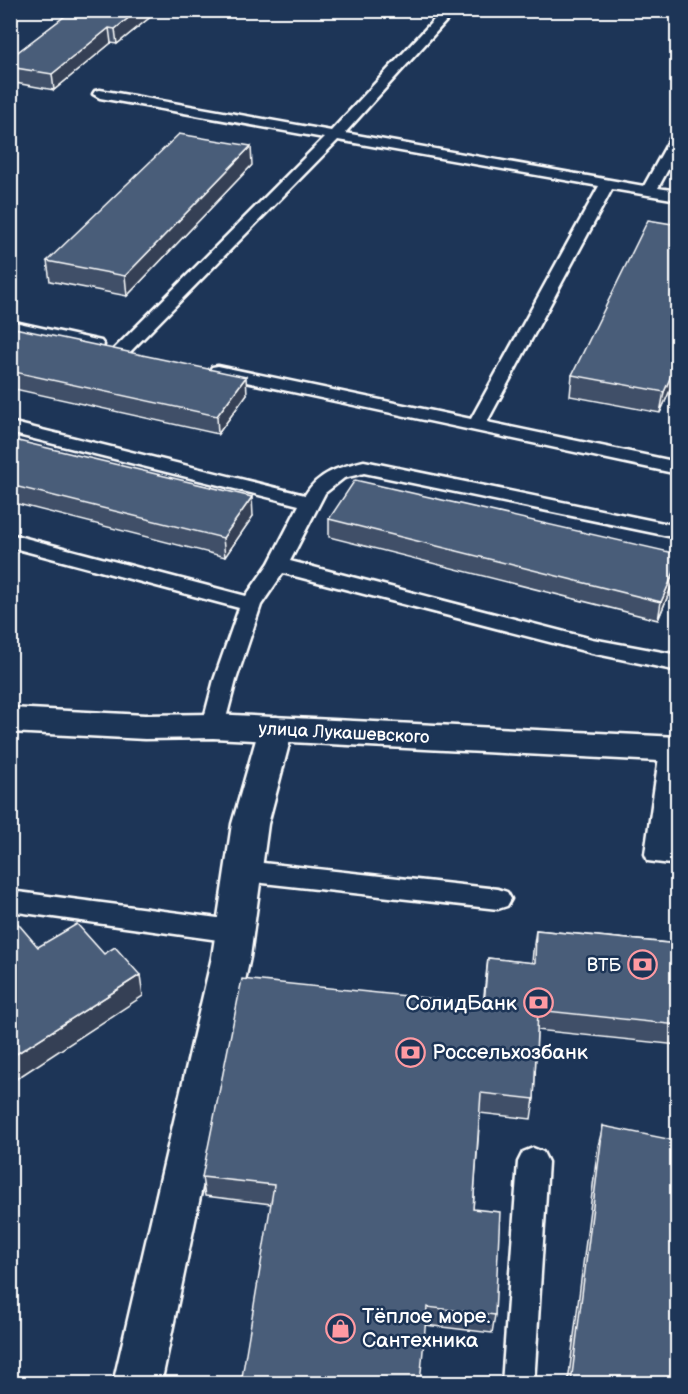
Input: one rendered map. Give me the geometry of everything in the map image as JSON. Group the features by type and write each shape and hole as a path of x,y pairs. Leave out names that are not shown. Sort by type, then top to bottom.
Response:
{"main road":[{"name":"улица Лукашевского","path":"10,720 146,727 213,726 675,750"},
{"path":"137,1383 229,968 233,931 245,871 250,824 276,729"}],"lane":[{"path":"121,351 336,134 450,10"},
{"path":"100,94 678,196"},
{"path":"649,190 678,137"},
{"path":"476,426 609,183"},
{"path":"10,326 144,356"},
{"path":"201,368 678,468"},
{"path":"10,427 310,502"},
{"path":"213,726 225,680 251,604 278,565 318,489 337,474 364,467 678,532"},
{"path":"10,540 251,604"},
{"path":"278,565 592,646 678,663"},
{"path":"675,750 657,854 678,855"},
{"path":"245,871 498,899"},
{"path":"10,902 233,931"},
{"path":"518,1383 533,1162"}],"building":[{"path":"73,10 138,10 115,29 109,28 52,74 10,67 10,58"},
{"path":"179,134 251,146 125,276 47,261"},
{"path":"648,220 678,225 678,360 664,392 572,375"},
{"path":"10,327 246,377 217,416 10,371"},
{"path":"10,439 252,497 223,538 10,485"},
{"path":"355,480 678,554 678,563 661,602 329,519"},
{"path":"14,919 38,947 77,924 104,954 115,947 140,975 10,1058 10,921"},
{"path":"536,930 678,944 678,1025 538,1010 534,1099 481,1093 473,1209 500,1212 495,1315 427,1307 420,1383 241,1383 274,1185 202,1177 242,979 484,1004 488,958 535,963"},
{"path":"603,1126 678,1141 678,1383 571,1383"}],"place":[{"name":"ВТБ","path":"642,965"},
{"name":"СолидБанк","path":"538,1003"},
{"name":"Россельхозбанк","path":"411,1052"},
{"name":"Тёплое море. Сантехника","path":"341,1328"}]}
